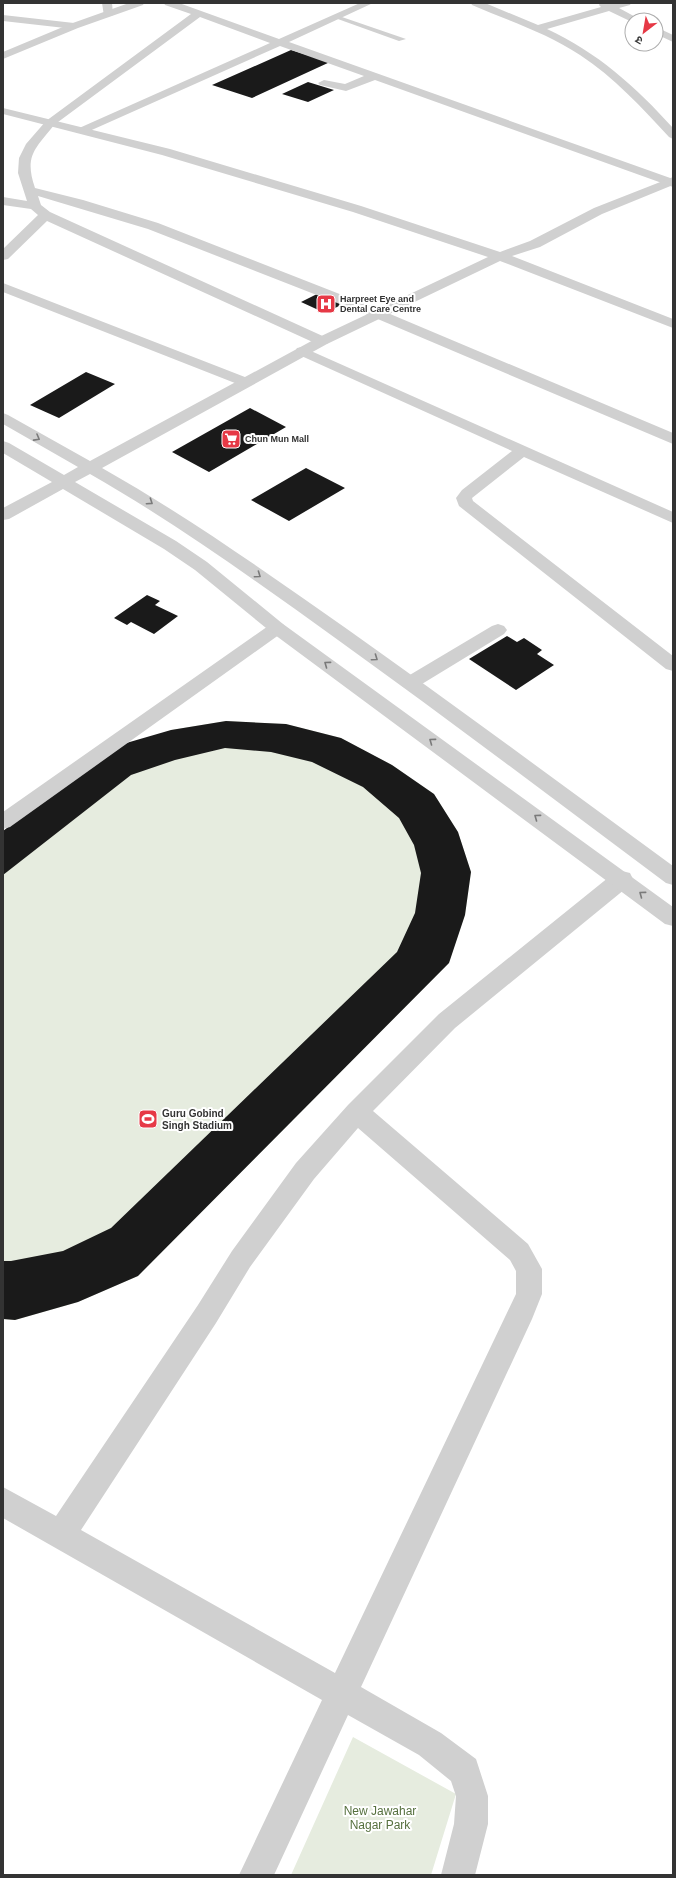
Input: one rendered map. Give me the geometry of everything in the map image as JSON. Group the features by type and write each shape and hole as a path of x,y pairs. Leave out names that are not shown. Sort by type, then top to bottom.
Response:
{"street":[{"path":"107,3 108,14"},
{"path":"3,56 74,26 139,3"},
{"path":"169,3 671,182"},
{"path":"81,131 279,41 368,3"},
{"path":"476,3 558,39 595,61 647,106 673,135"},
{"path":"599,3 624,14"},
{"path":"536,29 626,3"},
{"path":"40,211 28,190 24,173 25,158 30,147 50,123 199,13"},
{"path":"3,18 74,26"},
{"path":"664,34 673,39"},
{"path":"324,83 346,88 375,76"},
{"path":"3,111 166,152 334,202 500,256 673,324"},
{"path":"3,515 322,341 500,256 535,244 598,211 671,182"},
{"path":"28,190 79,203 152,226 378,314 673,439"},
{"path":"3,201 40,211 110,246 322,341"},
{"path":"3,256 40,211"},
{"path":"3,287 245,382"},
{"path":"302,351 673,518"},
{"path":"3,418 142,497 255,572 410,683 673,876"},
{"path":"3,446 63,481 200,566 277,628 622,879 673,918"},
{"path":"523,450 468,493 464,498 465,503 673,665"},
{"path":"3,822 277,628"},
{"path":"410,683 498,630"},
{"path":"62,1535 207,1314 241,1259 305,1171 357,1112 448,1021 622,879"},
{"path":"256,1875 519,1319 529,1294 529,1269 519,1252 357,1112"},
{"path":"3,1502 430,1744 464,1771 472,1796 472,1824 458,1875"}],"lane":[{"path":"337,17 402,39"}],"green space":[{"name":"Guru Gobind Singh Stadium","path":"226,721 286,724 341,738 392,765 434,794 458,832 471,872 465,915 449,963 138,1276 78,1302 15,1320 3,1319 3,831 171,730"},
{"name":"New Jawahar Nagar Park","path":"353,1737 456,1794 431,1875 291,1875"}],"building":[{"path":"291,50 330,62 252,98 212,85"},
{"path":"308,82 334,90 308,102 282,94"},
{"path":"321,292 345,303 325,313 301,302"},
{"path":"86,372 115,384 59,418 30,405"},
{"path":"250,408 286,427 209,472 172,452"},
{"path":"306,468 345,488 289,521 251,500"},
{"path":"147,595 160,601 155,605 178,616 154,634 131,622 127,625 114,618"},
{"path":"507,636 517,642 524,638 542,650 537,654 554,665 516,690 469,659"},
{"path":"226,721 286,724 341,738 392,765 434,794 458,832 471,872 465,915 449,963 138,1276 78,1302 15,1320 3,1319 3,1261 11,1261 63,1251 111,1228 397,952 415,913 421,873 414,845 399,818 363,787 312,762 271,752 225,748 175,760 131,775 3,875 3,831 116,746 171,730"}],"place":[{"name":"Harpreet Eye and Dental Care Centre","path":"326,304"},
{"name":"Chun Mun Mall","path":"231,439"},
{"name":"Guru Gobind Singh Stadium","path":"148,1119"}]}
